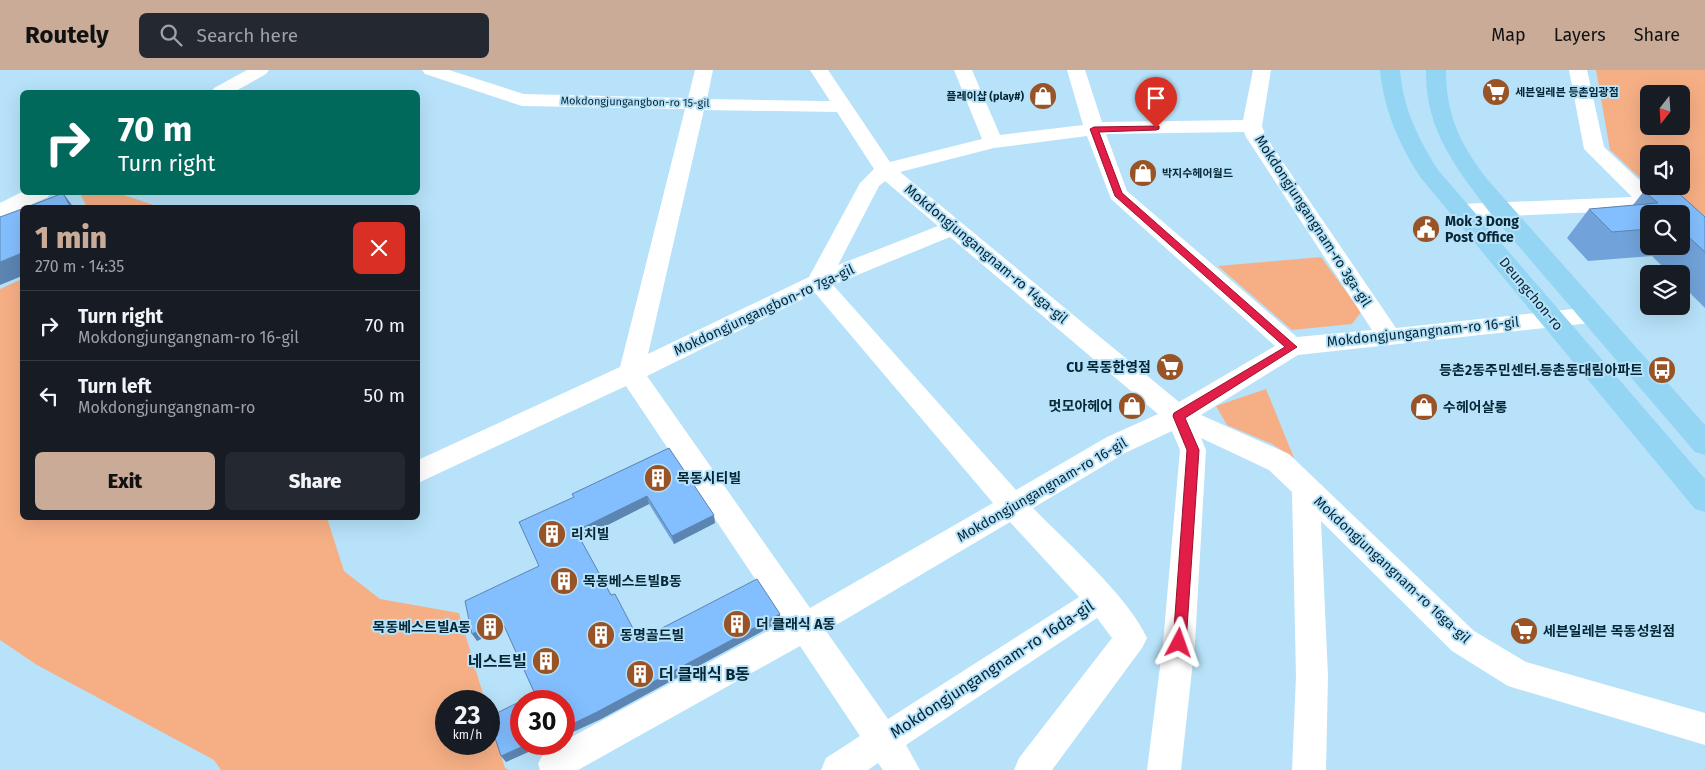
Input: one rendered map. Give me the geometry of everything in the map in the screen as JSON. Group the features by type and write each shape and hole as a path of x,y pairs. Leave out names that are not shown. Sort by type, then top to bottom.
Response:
{"main road":[{"name":"Deungchon-ro","path":"1390,70 1391,89 1403,129 1429,173 1705,500"},
{"path":"1436,70 1437,100 1447,135 1471,173 1499,209 1705,444"}],"street":[{"path":"225,90 260,70"},
{"name":"Mokdongjungangbon-ro 15-gil","path":"431,70 522,100 843,106"},
{"path":"704,70 631,373 805,627"},
{"name":"Mokdongjungangnam-ro 14ga-gil","path":"819,70 885,170 1178,416"},
{"path":"963,70 993,142"},
{"path":"1076,70 1094,129 1118,194 1292,347"},
{"name":"Mokdongjungangnam-ro 3ga-gil","path":"1262,70 1252,126 1256,137 1390,337"},
{"path":"1578,70 1594,149 1653,205"},
{"path":"818,282 870,183 885,170 993,142 1094,129 1252,126"},
{"path":"0,211 35,195"},
{"path":"1461,211 1640,208"},
{"name":"Mokdongjungangbon-ro 7ga-gil","path":"420,471 631,373 818,282 954,227"},
{"name":"Mokdongjungangnam-ro 16da-gil","path":"818,282 1013,506 1101,599 1131,638 1031,770"},
{"name":"Mokdongjungangnam-ro 16-gil","path":"555,764 805,627 1116,445 1129,441 1178,416 1292,347 1324,342 1390,337 1591,315"},
{"path":"1164,770 1179,643 1193,450 1178,416"},
{"name":"Mokdongjungangnam-ro 16ga-gil","path":"1178,416 1279,462 1463,641 1519,676 1705,728"},
{"name":"Mokdongjungangnam-ro 16ga-gil","path":"1306,488 1312,676 1309,770"},
{"name":"Mokdongjungangnam-ro 16da-gil","path":"838,770 1101,599"},
{"name":"Mokdongjungangnam-ro 16da-gil","path":"805,627 903,770"}],"shaded area":[{"path":"1596,70 1705,70 1705,238 1690,224 1690,205 1669,205 1659,195 1690,195 1690,145 1640,145 1640,178 1610,150"},
{"path":"81,195 124,195 153,205 86,205"},
{"path":"1321,257 1361,312 1352,324 1292,330 1218,266"},
{"path":"20,280 20,520 328,520 344,571 380,599 459,613 482,690 435,690 435,755 500,755 500,751 505,768 509,770 221,770 214,760 37,665 0,640 0,289"},
{"path":"1266,389 1294,458 1272,444 1227,425 1216,406"}],"building":[{"path":"58,195 64,195 69,205 33,205"},
{"path":"1649,195 1681,195 1705,217 1705,252 1690,238 1690,205 1640,205 1640,230 1612,232 1589,209 1658,203"},
{"path":"20,210 20,254 0,262 0,217"},
{"path":"669,448 714,515 672,536 647,496 576,531 611,595 615,594 639,640 757,579 780,614 575,723 575,690 533,690 501,619 472,634 465,601 539,566 519,522 574,497 572,494"},
{"path":"510,706 510,752 501,756 500,712"}],"place":[{"name":"세븐일레븐 등촌임광점","path":"1496,92"},
{"name":"플레이샵 (play#)","path":"1043,96"},
{"name":"박지수헤어월드","path":"1143,173"},
{"name":"Mok 3 Dong Post Office","path":"1426,229"},
{"name":"CU 목동한영점","path":"1170,367"},
{"name":"등촌2동주민센터.등촌동대림아파트","path":"1662,370"},
{"name":"멋모아헤어","path":"1132,406"},
{"name":"수헤어살롱","path":"1424,407"},
{"name":"목동시티빌","path":"658,478"},
{"name":"리치빌","path":"552,534"},
{"name":"목동베스트빌B동","path":"564,581"},
{"name":"더 클래식 A동","path":"737,624"},
{"name":"목동베스트빌A동","path":"490,627"},
{"name":"세븐일레븐 목동성원점","path":"1524,631"},
{"name":"동명골드빌","path":"601,635"},
{"name":"네스트빌","path":"546,661"},
{"name":"더 클래식 B동","path":"640,674"}],"route":[{"path":"1156,128 1094,129 1118,194 1292,347 1178,416 1193,450 1179,643"}]}
